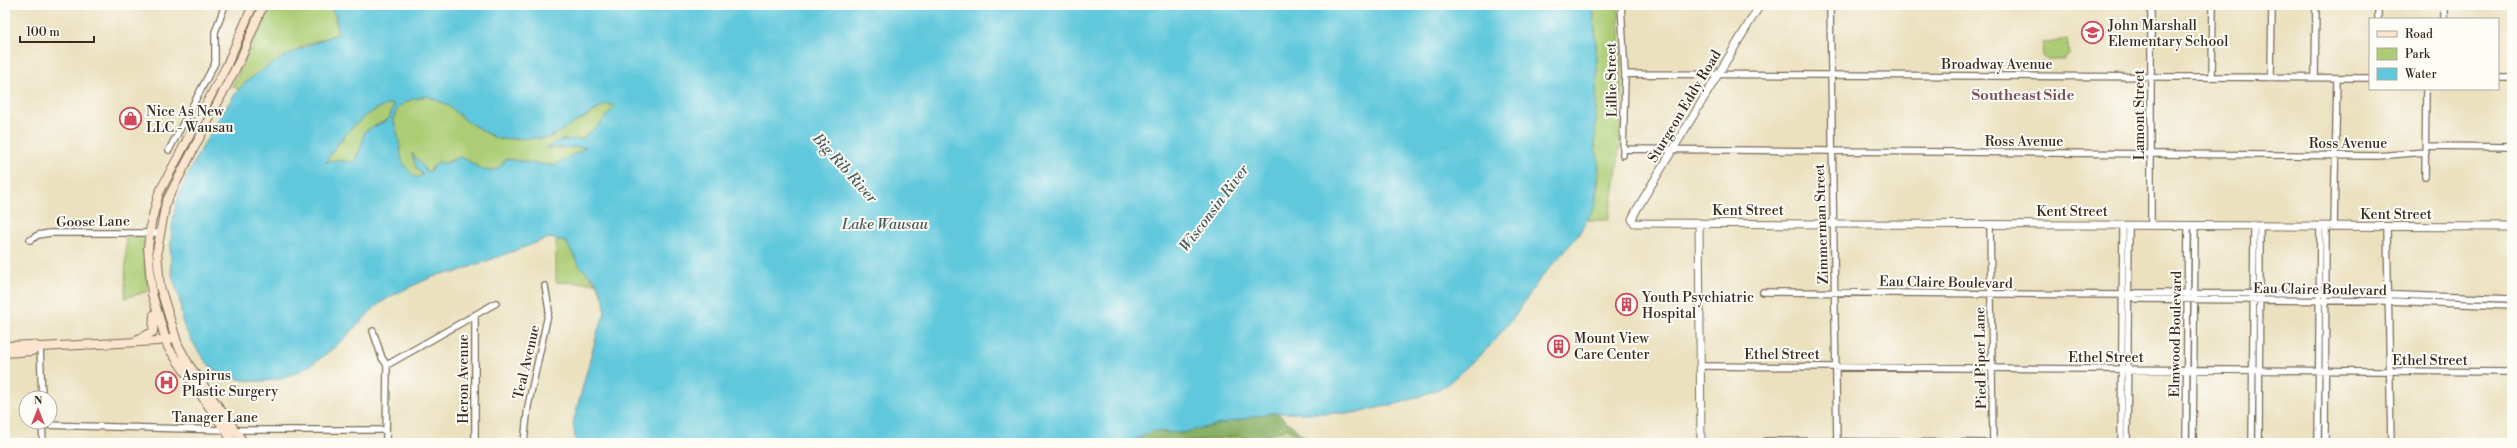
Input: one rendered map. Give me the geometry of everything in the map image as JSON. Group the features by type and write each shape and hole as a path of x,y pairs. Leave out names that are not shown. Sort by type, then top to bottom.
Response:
{"main road":[{"path":"244,443 189,365 174,336 158,280 157,257 159,233 166,202 242,56 263,5"},
{"path":"133,341 148,336 153,331 152,294 148,263 149,233 159,193 226,67 251,6"},
{"path":"152,294 166,340 188,379 234,443"},
{"path":"5,346 32,345 40,347 166,340 174,336"},
{"path":"5,353 30,351 40,347"}],"street":[{"path":"169,150 215,63 215,32 225,5"},
{"name":"Lillie Street","path":"1621,5 1625,74 1623,152"},
{"name":"Sturgeon Eddy Road","path":"1632,221 1760,5"},
{"name":"Zimmerman Street","path":"1830,5 1831,152 1834,223 1837,442"},
{"name":"Lamont Street","path":"2151,5 2151,225"},
{"path":"2212,77 2213,5"},
{"path":"2271,77 2272,5"},
{"path":"2315,77 2316,5"},
{"path":"2378,5 2378,18"},
{"path":"2444,5 2444,18"},
{"path":"251,6 260,13"},
{"name":"Broadway Avenue","path":"1625,74 2369,78"},
{"path":"2334,226 2337,78"},
{"path":"2499,78 2512,78"},
{"path":"2426,90 2426,177"},
{"name":"Ross Avenue","path":"1623,152 1673,150 2383,156 2426,149 2512,147"},
{"name":"Kent Street","path":"1632,221 1637,223 2512,227"},
{"path":"1699,223 1701,443"},
{"name":"Pied Piper Lane","path":"1990,224 1994,443"},
{"path":"2126,225 2125,369 2127,443"},
{"name":"Elmwood Boulevard","path":"2186,443 2187,293 2191,225"},
{"name":"Elmwood Boulevard","path":"2191,225 2194,296 2193,443"},
{"path":"2252,443 2256,370 2257,226"},
{"path":"2318,443 2319,371 2323,294 2323,226"},
{"path":"2388,227 2391,443"},
{"name":"Goose Lane","path":"30,240 36,235 50,233 159,233"},
{"name":"Teal Avenue","path":"524,443 528,406 549,310 545,286"},
{"name":"Eau Claire Boulevard","path":"1763,292 2125,295 2137,293 2187,293 2194,296 2388,294 2512,306"},
{"name":"Eau Claire Boulevard","path":"2125,295 2136,299 2187,299 2194,296"},
{"name":"Eau Claire Boulevard","path":"2257,296 2322,300 2512,300"},
{"path":"2322,300 2325,371 2325,443"},
{"path":"387,365 496,303"},
{"name":"Heron Avenue","path":"474,443 475,315"},
{"path":"373,331 382,358 387,365 386,443"},
{"path":"40,347 42,390"},
{"name":"Ethel Street","path":"1700,366 2512,372"},
{"path":"2121,443 2125,369"},
{"path":"2256,370 2259,443"},
{"name":"Tanager Lane","path":"58,425 226,430 386,430"},
{"path":"42,430 43,443"},
{"path":"1766,441 1994,443"}],"green space":[{"path":"267,5 327,5 335,14 338,34 305,45 245,83 239,90 232,86 252,45"},
{"path":"1593,5 1618,5 1620,32 1622,86 1620,140 1608,220 1587,220 1594,203 1599,175 1599,166 1595,149 1597,61"},
{"path":"2067,40 2069,55 2063,60 2047,60 2042,56 2043,43"},
{"path":"427,96 446,104 468,122 497,139 523,137 585,118 606,104 615,106 599,125 582,139 560,140 547,148 587,147 554,166 506,159 500,166 489,171 460,157 432,167 428,173 412,154 416,167 423,176 416,178 405,167 402,161 394,128 395,112 404,102"},
{"path":"390,104 394,105 389,119 365,131 361,147 354,162 331,160 325,163 338,144 361,120 380,108"},
{"path":"126,236 140,236 144,242 148,291 125,298"},
{"path":"556,240 566,242 579,265 596,283 556,282"},
{"path":"1270,413 1277,413 1312,443 1287,428 1257,439 1238,436 1172,443 1129,443 1153,431 1181,433"},
{"path":"1287,428 1309,443 1171,443 1238,436 1257,439"}],"water":[{"name":"Lake Wausau","path":"327,5 1593,5 1597,61 1595,149 1599,160 1595,206 1577,237 1539,280 1515,316 1488,348 1444,387 1404,402 1353,413 1270,413 1181,433 1153,431 1129,443 576,443 573,423 598,330 605,313 604,299 595,280 579,265 566,242 549,238 454,273 438,275 401,291 387,298 375,307 354,329 320,359 302,370 282,378 262,381 240,379 216,371 207,363 190,337 182,320 171,260 171,236 174,213 186,178 227,105 245,83 266,67 289,54 338,34 335,14","holes":["427,96 446,104 468,122 497,139 549,138 606,104 615,106 599,125 582,139 560,140 546,148 586,147 554,166 506,159 500,166 489,171 460,157 444,164 439,161 428,173 412,153 416,167 423,175 416,178 405,167 401,158 398,134 393,118 399,108 406,102","390,104 394,105 389,119 365,131 361,147 354,162 331,160 326,163 331,153 352,127 370,113"]}],"place":[{"name":"John Marshall Elementary School","path":"2093,33"},
{"name":"Nice As New LLC - Wausau","path":"130,119"},
{"name":"Youth Psychiatric Hospital","path":"1627,305"},
{"name":"Mount View Care Center","path":"1558,346"},
{"name":"Aspirus Plastic Surgery","path":"167,383"}],"district":[{"name":"Southeast Side","path":"2023,95"}],"water label":[{"name":"Big Rib River","path":"845,168"},
{"name":"Wisconsin River","path":"1214,208"}]}
